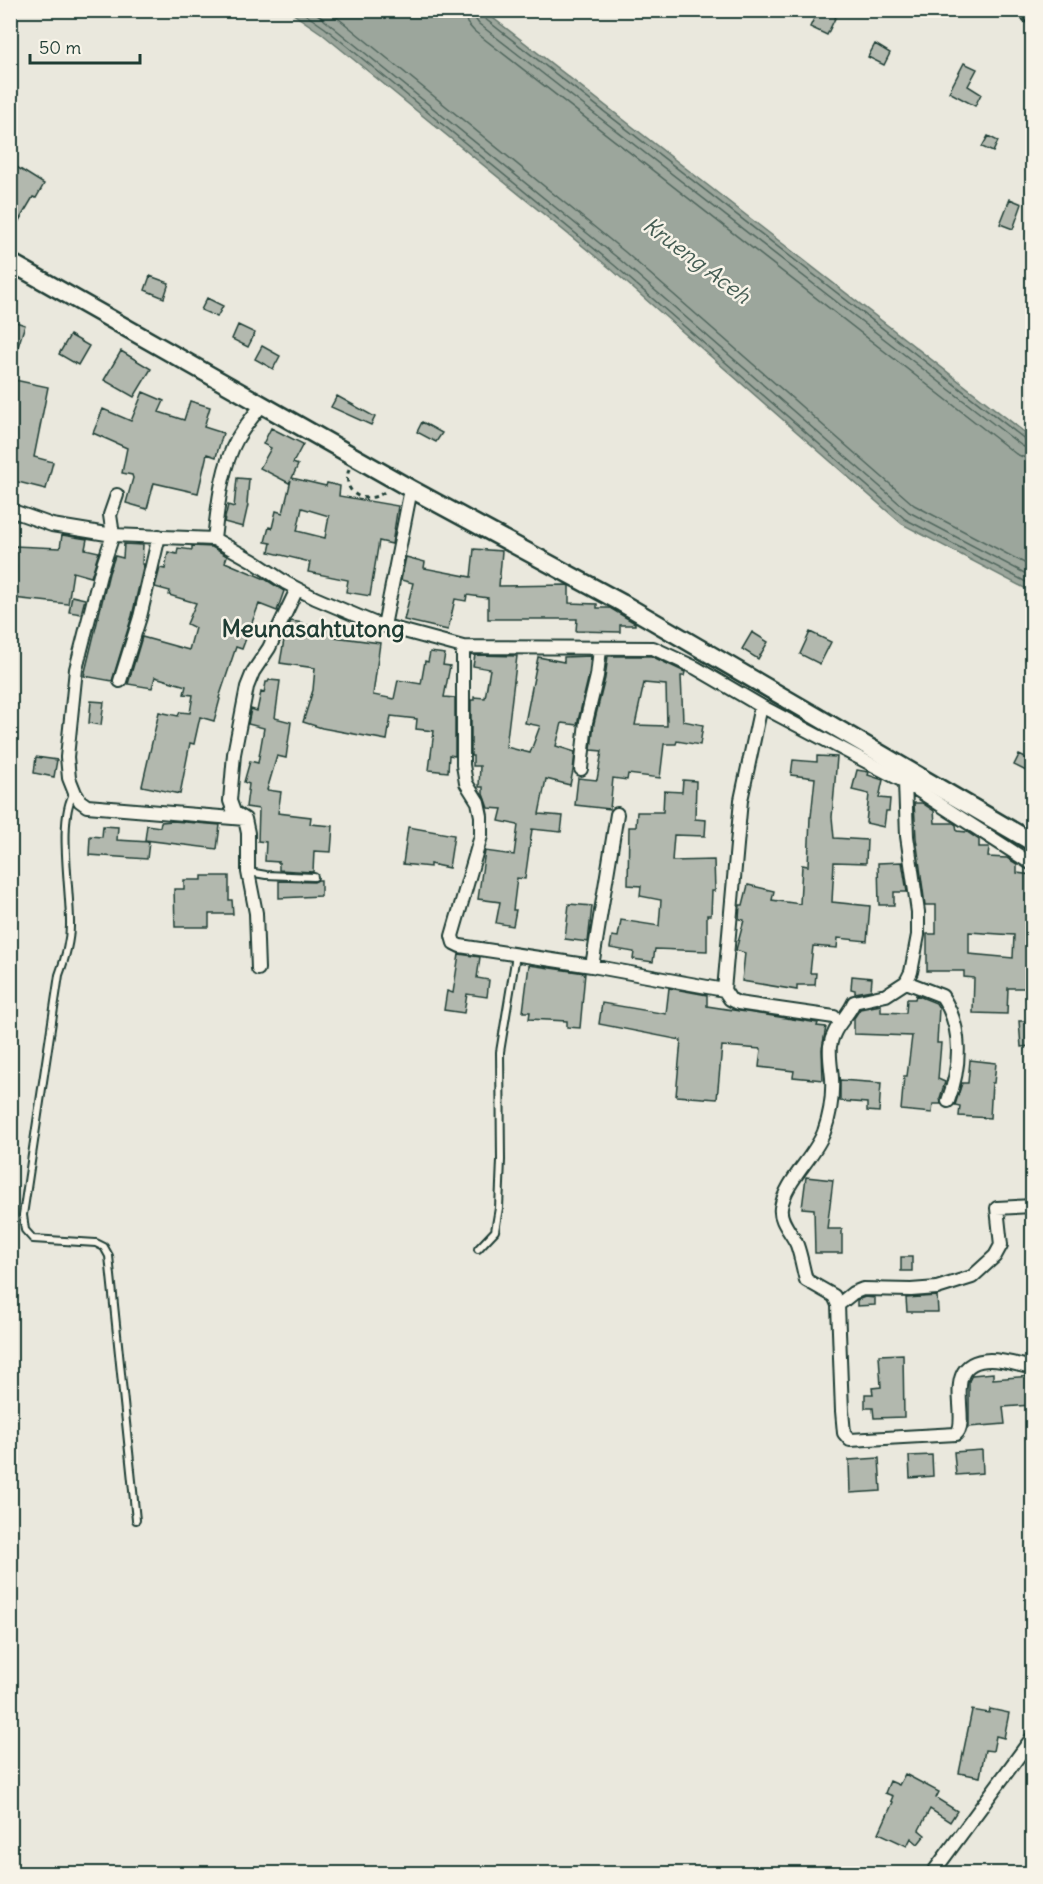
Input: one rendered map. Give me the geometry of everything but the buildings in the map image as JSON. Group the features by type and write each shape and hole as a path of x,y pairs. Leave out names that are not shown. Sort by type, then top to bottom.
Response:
{"street":[{"path":"10,262 411,489 622,603 1032,842"},
{"path":"214,539 217,513 230,454 237,438 261,405"},
{"path":"384,626 411,489"},
{"path":"117,495 110,515 112,535 76,669 67,757 69,778 80,801 87,806 245,819"},
{"path":"10,510 52,525 112,535 214,539 231,547 297,589 325,602 384,626 463,647 653,648 696,668 761,706 905,782 1032,864"},
{"path":"120,681 137,629 159,536"},
{"path":"258,969 256,913 248,872 248,833 245,819 234,812 230,801 234,754 247,687 253,672 269,648 297,589"},
{"path":"463,647 463,765 466,783 480,809 481,836 452,938 454,943 460,946 592,966 724,990"},
{"path":"580,770 586,722 597,676 600,649"},
{"path":"761,706 741,800 724,990 730,999 738,1003 834,1017"},
{"path":"905,782 907,836 916,892 918,935 911,972 906,982 886,995 854,1002 849,1013 841,1020 833,1034 830,1047 831,1104 824,1131 816,1149 794,1180 780,1209 781,1217 797,1246 806,1280 834,1296 838,1305 842,1411 844,1433 850,1440 956,1434 960,1431 961,1426 960,1389 966,1369 975,1363 991,1360 1032,1368"},
{"path":"592,966 617,813"},
{"path":"906,982 942,996 953,1015 958,1031 956,1078 948,1101"},
{"path":"838,1305 853,1293 863,1289 937,1288 972,1277 995,1256 1001,1245 997,1208 1032,1206"},
{"path":"932,1874 1032,1738"}],"lane":[{"path":"75,793 69,802 66,835 70,927 66,957 59,975 23,1215 25,1230 33,1239 96,1243 104,1247 109,1256 136,1520"},
{"path":"248,872 314,878"},
{"path":"478,1249 495,1231 499,1208 500,1052 516,954"}],"path":[{"path":"352,456 346,478 354,494 367,499 376,498 396,480"}],"water":[{"name":"Krueng Aceh","path":"289,11 484,11 1032,438 1032,592 902,524 611,269 321,33"}],"district":[{"name":"Meunasahtutong","path":"313,629"}]}
